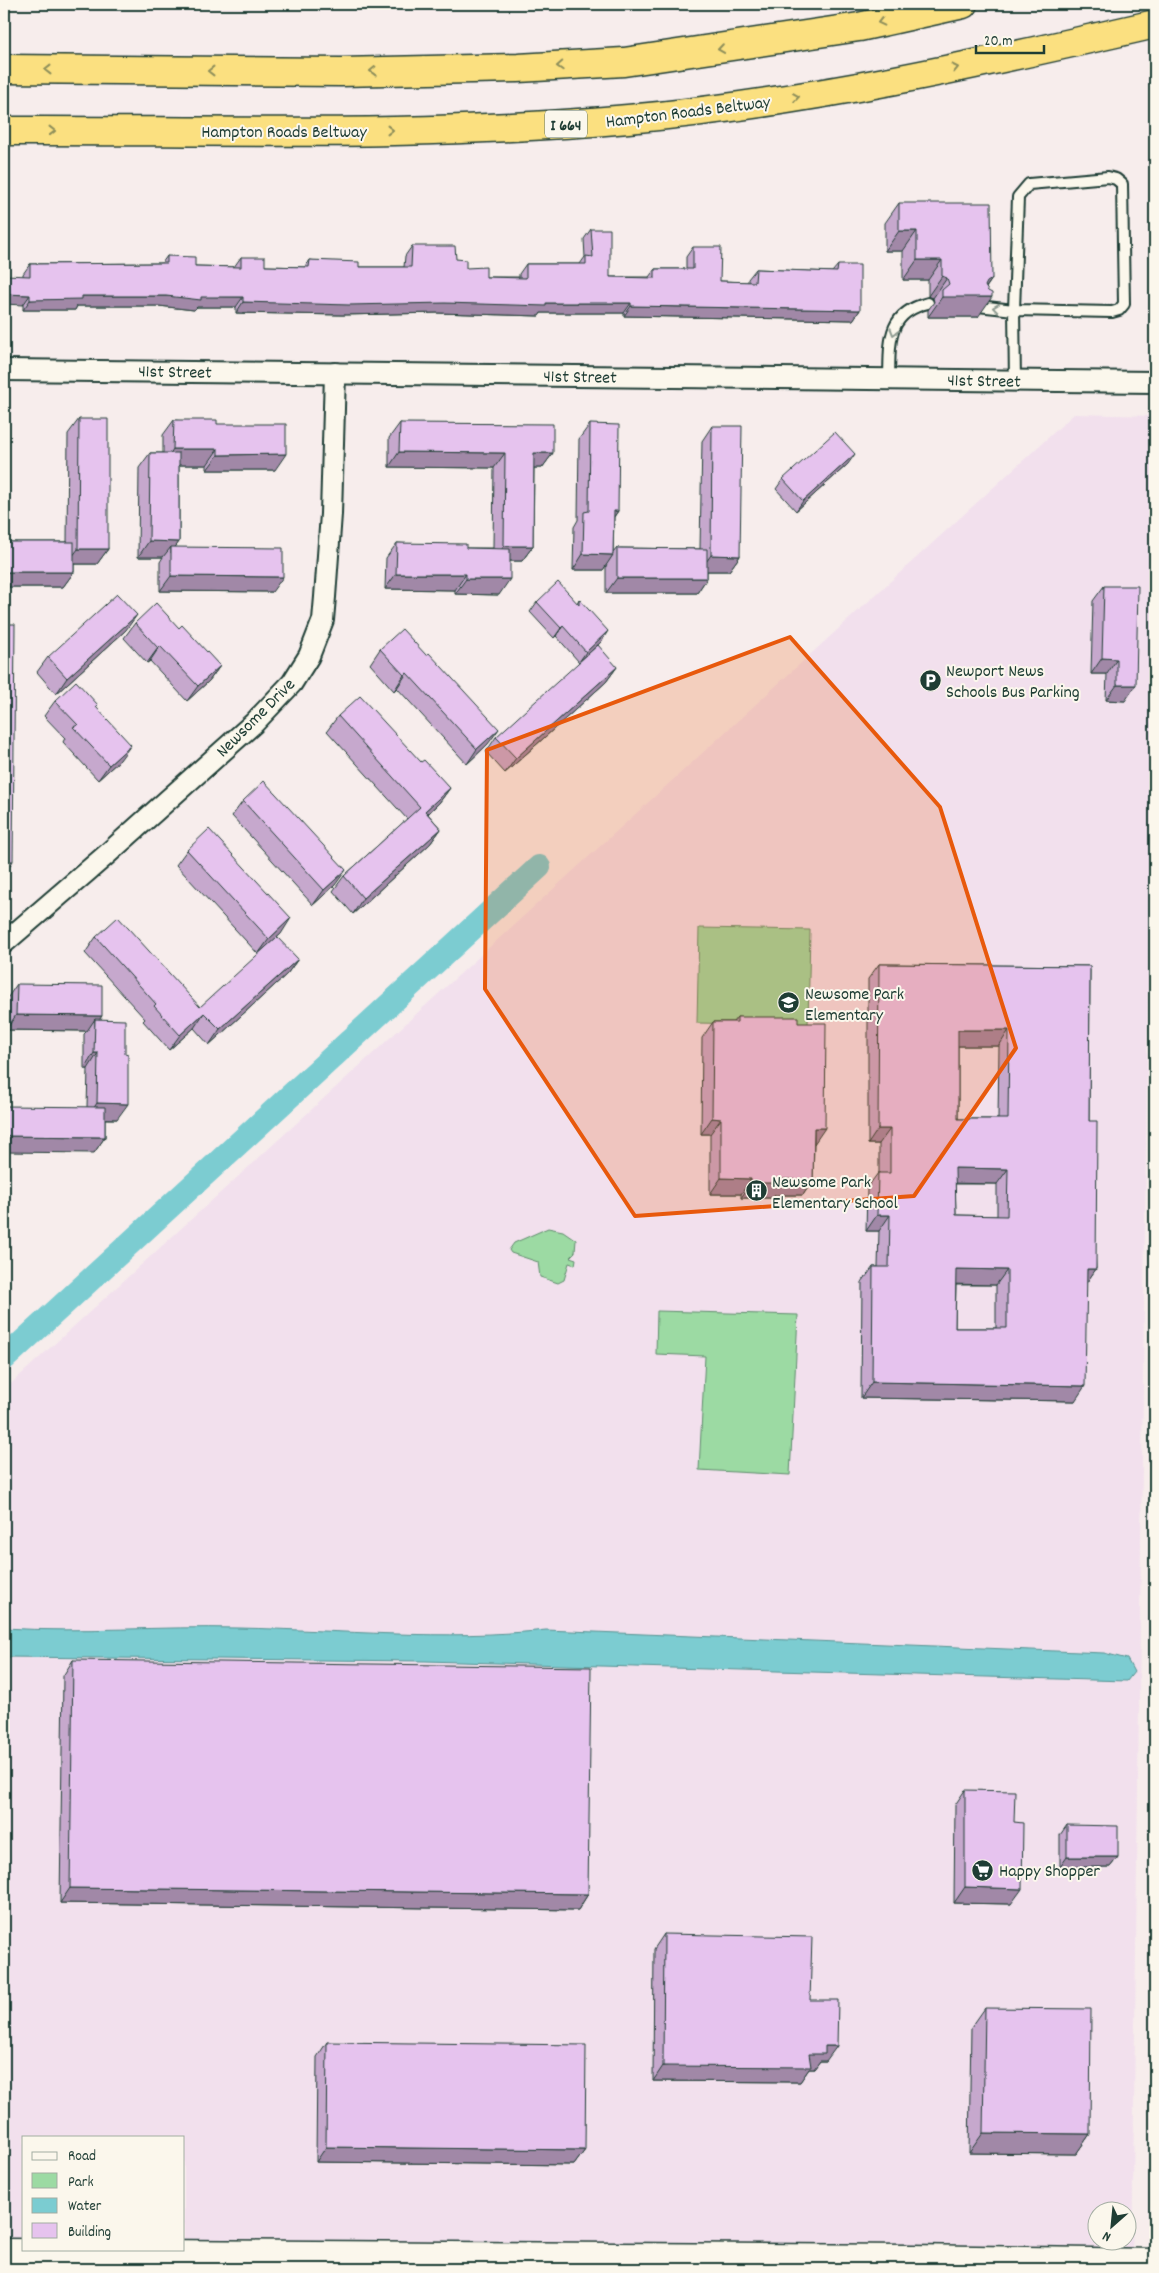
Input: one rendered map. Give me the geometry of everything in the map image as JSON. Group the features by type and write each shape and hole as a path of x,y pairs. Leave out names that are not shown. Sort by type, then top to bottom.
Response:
{"highway":[{"path":"4,69 341,72 518,68 624,62 859,27 963,4"},
{"name":"Hampton Roads Beltway","path":"4,131 435,130 630,119 802,96 909,78 1155,24"}],"street":[{"name":"41st Street","path":"4,370 1155,382"},
{"name":"Newsome Drive","path":"4,943 254,723 292,683 309,656 323,620 331,514 335,373"},
{"path":"4,2253 99,2262 667,2264 910,2259 1155,2264"}],"lane":[{"path":"978,306 1014,310 1112,312 1119,310 1124,304 1124,193 1122,184 1116,179 1108,177 1029,184 1018,197 1014,310 1015,381"},
{"path":"890,379 892,337 896,324 901,316 912,307 928,303"}],"highlighted area":[{"path":"790,637 940,807 1016,1048 914,1196 635,1216 485,989 487,750"}],"shaded area":[{"path":"1074,414 1155,416 1133,2200 1086,2200 1086,2250 1132,2250 1132,2269 4,2269 4,1390"}],"green space":[{"path":"699,928 810,930 808,1025 697,1023"},
{"path":"548,1228 563,1231 576,1240 575,1252 570,1257 576,1259 575,1265 569,1263 564,1280 558,1283 540,1277 538,1262 511,1253 509,1250 514,1243"},
{"path":"657,1311 798,1315 790,1475 699,1470 705,1356 656,1354"}],"water":[{"path":"4,1628 63,1630 239,1628 431,1635 470,1635 546,1630 1104,1653 1127,1659 1134,1672 1127,1681 425,1661 4,1657"}],"building":[{"path":"899,203 991,203 992,279 985,286 992,293 992,297 942,297 942,290 949,284 947,278 942,276 942,260 917,260 917,231 899,231"},
{"path":"591,229 610,229 610,277 655,278 655,269 693,269 693,247 721,247 720,281 755,282 756,269 837,272 838,265 860,265 860,310 631,306 631,303 546,303 546,306 445,303 349,305 243,302 243,297 201,297 201,300 166,296 82,296 82,299 30,300 30,295 4,294 4,275 30,276 30,264 167,263 167,256 195,257 195,266 241,267 241,257 265,257 265,266 309,267 310,260 359,262 359,267 411,267 412,246 455,246 456,259 466,260 466,268 486,267 486,277 526,278 526,264 586,264 586,256 593,257"},
{"path":"79,419 108,419 108,549 78,549"},
{"path":"174,420 217,420 217,424 286,424 286,454 218,455 218,449 173,449"},
{"path":"400,423 553,424 553,453 534,453 533,546 504,546 505,453 399,452"},
{"path":"590,424 619,425 618,511 614,511 613,555 583,554 584,512 589,511"},
{"path":"712,426 742,426 740,556 711,555"},
{"path":"835,432 855,454 803,501 783,479"},
{"path":"150,453 179,453 179,542 149,541"},
{"path":"4,542 74,542 74,572 4,572"},
{"path":"397,543 466,544 466,548 510,549 510,579 466,579 466,574 396,574"},
{"path":"171,547 283,548 283,577 171,576"},
{"path":"617,548 707,549 707,578 617,578"},
{"path":"558,582 579,605 579,599 608,631 586,652 563,626 561,628 537,602"},
{"path":"1104,586 1138,586 1136,685 1117,685 1117,659 1102,658"},
{"path":"117,594 137,615 67,678 48,657"},
{"path":"156,603 179,628 182,625 220,666 198,686 135,623"},
{"path":"4,624 15,624 13,861 4,861"},
{"path":"402,629 426,655 429,653 499,729 477,749 407,673 404,675 380,649"},
{"path":"598,645 617,667 516,758 496,737"},
{"path":"76,681 98,705 96,707 131,745 109,765 73,727 78,725 55,701"},
{"path":"360,696 421,762 424,760 450,788 425,811 441,829 363,898 344,876 420,807 338,716"},
{"path":"264,781 346,870 324,890 243,801"},
{"path":"209,829 291,918 269,939 187,850"},
{"path":"118,917 200,1007 277,937 298,959 220,1029 204,1013 180,1035 154,1006 156,1004 96,937"},
{"name":"Newsome Park Elementary School","path":"879,964 1090,966 1089,1121 1097,1121 1096,1269 1087,1269 1085,1386 872,1382 873,1267 889,1267 890,1215 877,1215 878,1173 890,1173 890,1129 878,1129","holes":["958,1030 1009,1030 1008,1119 958,1119","955,1168 1008,1169 1007,1216 956,1215","956,1269 1007,1270 1007,1328 955,1328"]},
{"path":"17,984 102,985 102,1016 16,1015"},
{"path":"737,1017 798,1017 798,1023 826,1023 825,1128 814,1128 813,1180 783,1179 783,1183 751,1183 751,1179 721,1178 721,1119 712,1118 713,1022 737,1022"},
{"path":"95,1019 125,1020 125,1054 128,1055 128,1104 97,1103 98,1053 94,1053"},
{"path":"4,1106 105,1107 105,1137 4,1136"},
{"path":"73,1660 591,1667 588,1894 70,1888"},
{"name":"Happy Shopper","path":"965,1790 1015,1791 1014,1822 1023,1823 1022,1889 965,1887"},
{"path":"1067,1825 1118,1826 1118,1857 1067,1857"},
{"path":"664,1934 812,1937 810,2000 838,2000 837,2046 825,2046 825,2054 809,2054 811,2067 663,2066"},
{"path":"985,2008 1091,2009 1090,2134 983,2133"},
{"path":"327,2042 586,2045 585,2150 326,2147"}],"waterway":[{"path":"4,1359 539,867"}],"place":[{"name":"Newport News Schools Bus Parking","path":"930,680"},
{"name":"Newsome Park Elementary","path":"789,1003"},
{"name":"Newsome Park Elementary School","path":"756,1191"},
{"name":"Happy Shopper","path":"983,1870"}]}
